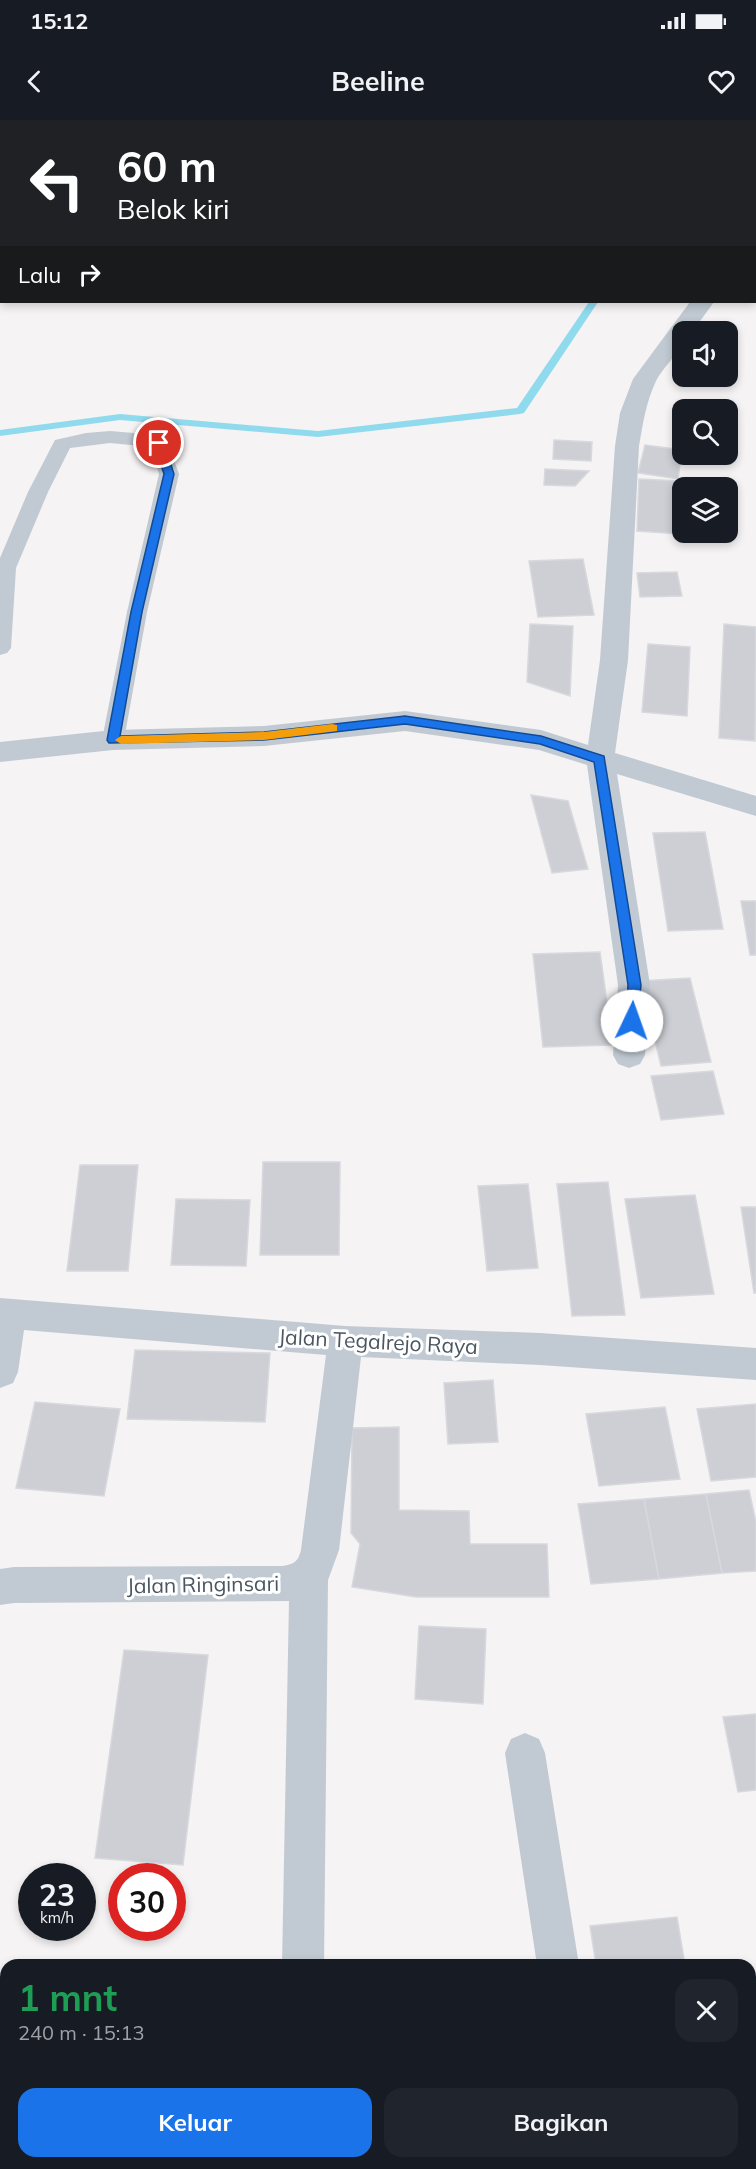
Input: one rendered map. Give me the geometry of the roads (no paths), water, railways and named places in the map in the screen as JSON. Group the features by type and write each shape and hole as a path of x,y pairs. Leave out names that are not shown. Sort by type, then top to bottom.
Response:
{"street":[{"path":"628,1055 634,985 600,759 614,660 627,446 632,413 645,379 701,303"},
{"path":"0,752 113,740 264,736 405,720 541,740 756,806"},
{"path":"0,1371 5,1314"},
{"name":"Jalan Tegalrejo Raya","path":"5,1314 345,1341 540,1349 756,1364"},
{"name":"Jalan Ringinsari","path":"0,1587 14,1585 283,1584 309,1577 315,1570 320,1550 345,1341"},
{"path":"303,1959 309,1577"},
{"path":"525,1753 557,1959"}],"lane":[{"path":"0,648 6,568 38,492 62,444 86,438 132,437 159,443 169,474 137,612 113,740"}],"waterway":[{"path":"0,433 120,417 318,434 520,411 592,303"}]}
